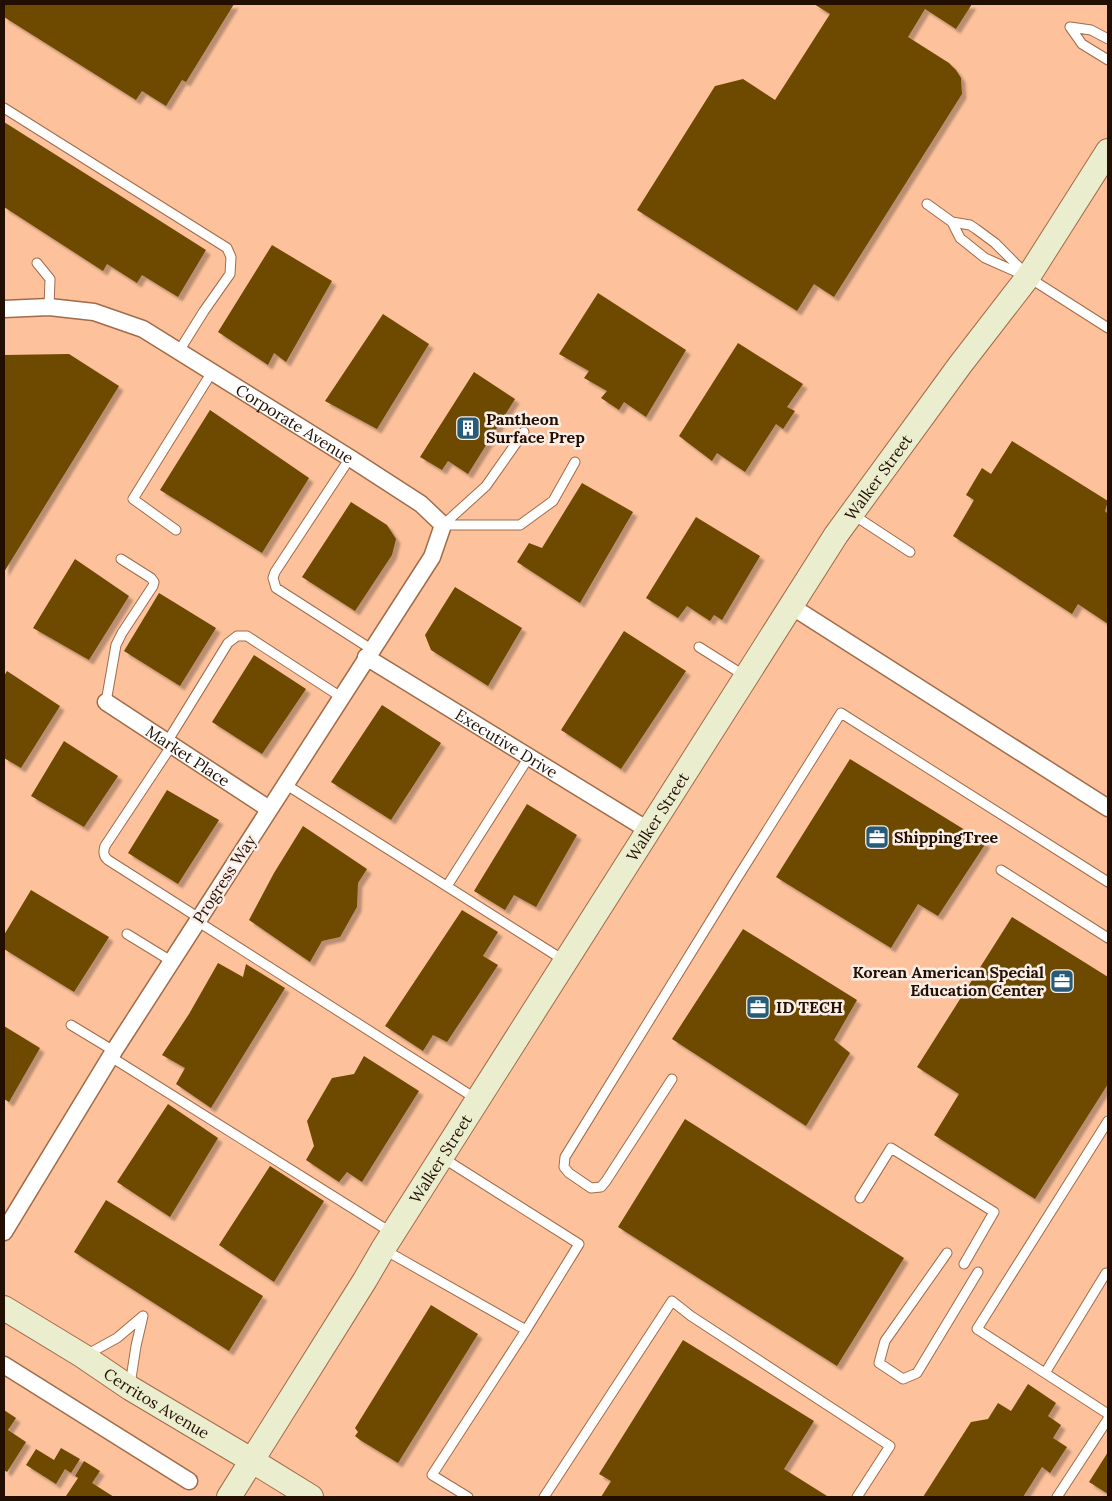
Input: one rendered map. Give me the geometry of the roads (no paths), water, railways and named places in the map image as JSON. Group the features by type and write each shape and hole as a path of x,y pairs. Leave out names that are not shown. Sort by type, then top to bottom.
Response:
{"main road":[{"name":"Walker Street","path":"229,1497 388,1241 836,536 960,365 1028,277 1108,151"},
{"name":"Cerritos Avenue","path":"4,1308 83,1356 130,1388 311,1497"}],"street":[{"name":"Corporate Avenue","path":"4,309 48,307 94,312 144,329 421,504 443,525"},
{"name":"Progress Way","path":"4,1232 112,1054 432,557 443,525"},
{"path":"791,606 1108,808"},
{"name":"Executive Drive","path":"369,653 529,757 648,830"},
{"name":"Market Place","path":"106,702 269,809"},
{"path":"4,1365 189,1481"}],"lane":[{"path":"1108,39 1092,30 1070,27 1082,44 1108,60"},
{"path":"4,108 227,248 231,256 230,274 204,310 179,350"},
{"path":"928,204 952,222 960,238 985,258 1028,277 1108,326"},
{"path":"952,222 970,225 976,229 995,243 1028,277"},
{"path":"37,263 50,279 48,307"},
{"path":"176,530 133,499 212,372"},
{"path":"443,525 486,486 524,432"},
{"path":"350,458 275,572 273,578 276,588 369,653"},
{"path":"443,525 520,526 553,501 576,462"},
{"path":"852,514 910,552"},
{"path":"106,702 116,645 154,582 151,578 121,559"},
{"path":"341,697 247,636 237,636 228,643 170,743 103,852 108,860 478,1100"},
{"path":"699,647 746,677"},
{"path":"672,1079 601,1187 591,1188 569,1173 564,1166 565,1157 841,713 1108,882"},
{"path":"446,886 529,757"},
{"path":"285,784 565,961"},
{"path":"1001,870 1108,938"},
{"path":"128,934 171,961"},
{"path":"71,1025 388,1241 526,1330"},
{"path":"1108,1121 977,1329 1108,1414"},
{"path":"860,1198 891,1148 994,1212 964,1264"},
{"path":"442,1158 579,1244 432,1475 468,1497"},
{"path":"947,1253 885,1341 879,1363 903,1379 917,1373 978,1272"},
{"path":"1045,1373 1106,1273"},
{"path":"544,1497 672,1301 691,1316 890,1446 857,1497"},
{"path":"83,1356 118,1338 143,1316 130,1388"},
{"path":"1057,1497 1108,1419"}],"place":[{"name":"Pantheon Surface Prep","path":"468,428"},
{"name":"ShippingTree","path":"877,837"},
{"name":"Korean American Special Education Center","path":"1062,981"},
{"name":"ID TECH","path":"758,1007"}]}
